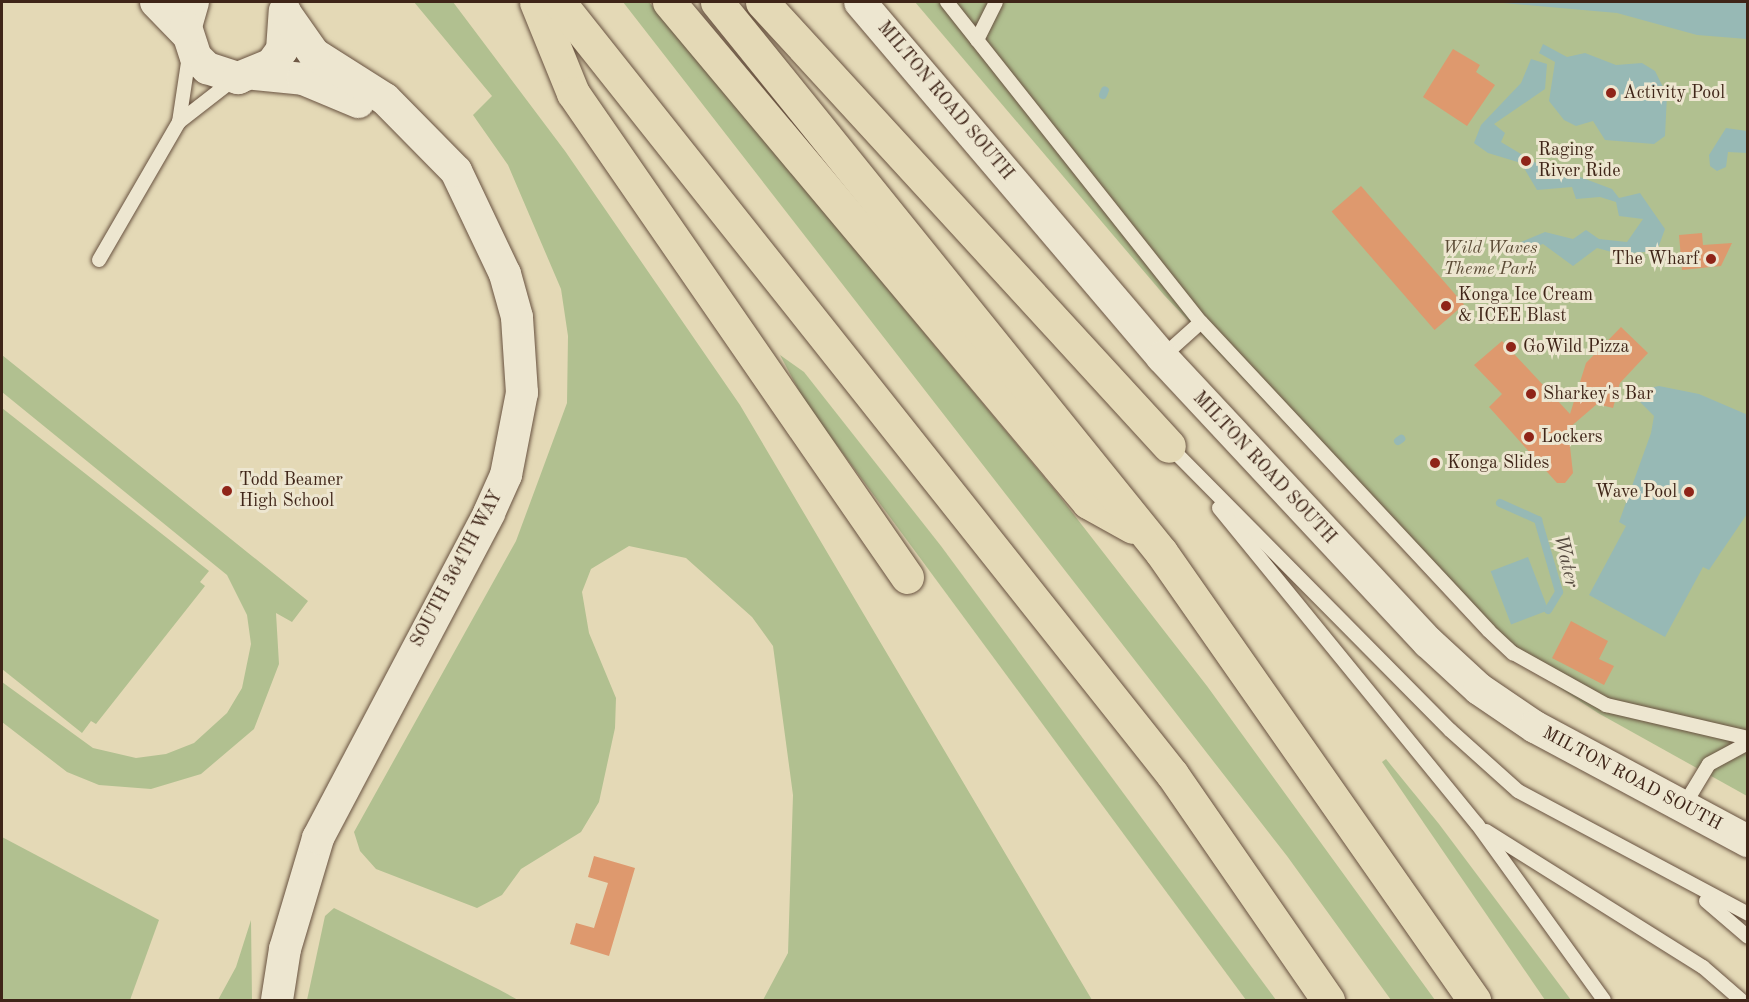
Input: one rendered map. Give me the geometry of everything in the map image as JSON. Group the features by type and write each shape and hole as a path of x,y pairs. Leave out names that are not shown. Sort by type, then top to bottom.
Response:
{"highway":[{"path":"536,2 573,93 907,577"},
{"path":"559,2 680,149 1172,774 1328,1000"},
{"path":"584,2 680,149"},
{"path":"669,2 1088,502 1145,533"},
{"path":"717,2 1145,533 1474,1000"},
{"path":"762,2 1169,446"}],"street":[{"name":"SOUTH 364TH WAY","path":"156,2 188,38 207,68 247,76 286,75 324,86 424,137"},
{"path":"188,38 193,2"},
{"name":"MILTON ROAD SOUTH","path":"860,2 1162,357 1321,531 1479,689 1588,758 1748,841"},
{"name":"SOUTH 364TH WAY","path":"277,1000 285,949 318,838 489,513 515,439 521,359 505,274 456,171 385,99 314,54 284,8"},
{"path":"247,76 282,50 284,8"}],"lane":[{"path":"947,2 1202,322 1514,652 1606,705 1748,738"},
{"path":"977,40 996,2"},
{"path":"99,260 179,122 188,38"},
{"path":"179,122 247,76"},
{"path":"1162,357 1202,322"},
{"path":"1169,446 1477,824 1604,1000"},
{"path":"1169,446 1480,759 1559,817 1748,914"},
{"path":"1683,807 1709,764 1748,743"},
{"path":"1477,824 1703,967 1741,1000"},
{"path":"1643,862 1717,908 1748,937"}],"green space":[{"path":"414,2 453,2 565,151 740,405 1092,1000 763,1000 788,953 793,795 773,646 752,617 686,558 629,546 591,569 582,592 589,633 616,698 615,728 599,802 581,832 521,869 502,895 477,908 376,869 360,851 354,832 516,541 567,403 568,336 561,289 508,165 473,115 492,96"},
{"path":"623,2 649,2 1054,489 1207,686 1435,1000 1391,1000 1287,856"},
{"name":"Wild Waves Theme Park","path":"915,2 1747,2 1747,796 1598,713 1496,646 1164,295"},
{"path":"2,355 308,601 292,622 276,613 279,664 254,729 201,774 151,789 99,785 67,772 2,722 2,682 93,748 136,758 166,754 194,743 227,713 242,688 251,644 247,615 227,575 2,392"},
{"path":"780,355 804,372 941,546 1276,1000 1246,1000 805,402"},
{"path":"2,408 209,571 200,582 205,586 96,724 91,721 82,733 2,669"},
{"path":"1386,759 1439,824 1571,1000 1545,1000 1382,762"},
{"path":"2,837 159,920 130,1000 2,1000"},
{"path":"334,908 518,1000 307,1000 325,916"},
{"path":"251,920 252,1000 218,1000 236,967"}],"water":[{"path":"1492,2 1747,2 1747,39 1697,35 1617,13"},
{"name":"Activity Pool","path":"1543,44 1567,57 1585,53 1616,65 1642,63 1655,71 1667,95 1665,136 1654,144 1605,140 1593,121 1576,126 1564,120 1549,101 1555,62 1539,53"},
{"name":"Raging River Ride","path":"1531,59 1547,64 1545,89 1494,124 1505,133 1501,142 1553,173 1580,177 1612,189 1619,198 1640,193 1665,229 1657,251 1619,254 1597,248 1573,266 1543,244 1524,250 1521,242 1545,232 1573,239 1586,230 1599,239 1627,242 1643,219 1619,216 1616,202 1600,197 1576,199 1572,187 1537,190 1521,163 1488,153 1474,143 1481,125 1521,83"},
{"path":"1726,128 1747,131 1747,153 1728,152 1726,167 1717,171 1710,166 1709,155"},
{"name":"Wave Pool","path":"1659,386 1699,394 1748,415 1747,514 1709,570 1703,567 1665,637 1589,595 1626,526 1619,522 1651,433 1654,416 1638,400 1645,389"},
{"path":"1528,557 1548,610 1511,625 1491,571"}],"building":[{"path":"1453,49 1480,65 1476,72 1495,85 1467,126 1423,97"},
{"path":"1361,186 1464,304 1435,330 1332,212"},
{"name":"The Wharf","path":"1702,233 1703,245 1732,243 1721,266 1682,270 1679,235"},
{"path":"1621,327 1648,353 1620,383 1613,408 1597,404 1568,429 1573,473 1565,483 1557,483 1489,407 1502,394 1474,365 1502,341 1570,414 1586,363"},
{"path":"1571,621 1608,641 1599,659 1614,666 1604,685 1552,658"},
{"path":"594,856 635,868 609,956 570,944 576,923 594,928 608,883 588,877"}],"waterway":[{"path":"1103,95 1105,90"},
{"name":"Water","path":"1500,503 1538,520 1559,592 1548,610"}],"place":[{"name":"Activity Pool","path":"1611,93"},
{"name":"Raging River Ride","path":"1526,161"},
{"name":"The Wharf","path":"1711,259"},
{"name":"Konga Ice Cream & ICEE Blast","path":"1446,306"},
{"name":"GoWild Pizza","path":"1511,347"},
{"name":"Sharkey's Bar","path":"1531,394"},
{"name":"Lockers","path":"1529,437"},
{"name":"Konga Slides","path":"1435,463"},
{"name":"Todd Beamer High School","path":"227,491"},
{"name":"Wave Pool","path":"1689,492"}]}
